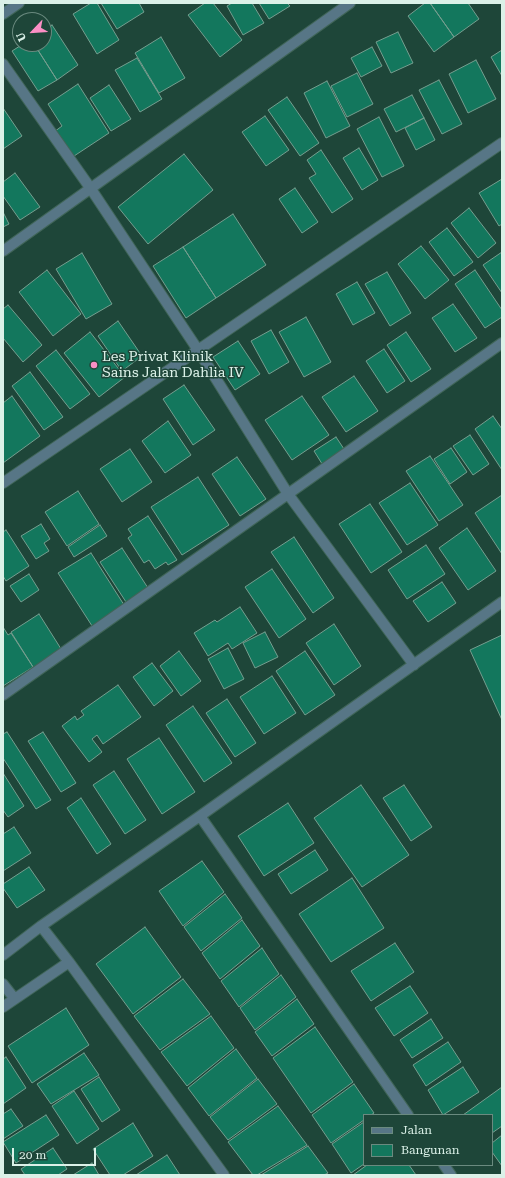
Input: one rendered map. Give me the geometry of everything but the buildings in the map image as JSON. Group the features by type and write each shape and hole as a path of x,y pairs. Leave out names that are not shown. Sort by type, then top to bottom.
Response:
{"street":[{"path":"3,14 19,3"},
{"path":"3,251 350,3"},
{"path":"3,64 91,189 198,350 288,494 414,664"},
{"path":"3,483 502,143"},
{"path":"3,695 502,343"},
{"path":"3,955 41,926 200,816 502,602"},
{"path":"200,816 407,1114"},
{"path":"41,926 69,962 224,1175"},
{"path":"3,1007 14,998 69,962"},
{"path":"3,984 14,998"},
{"path":"445,1166 451,1175"}],"place":[{"name":"Les Privat Klinik Sains Jalan Dahlia IV","path":"94,365"}]}
